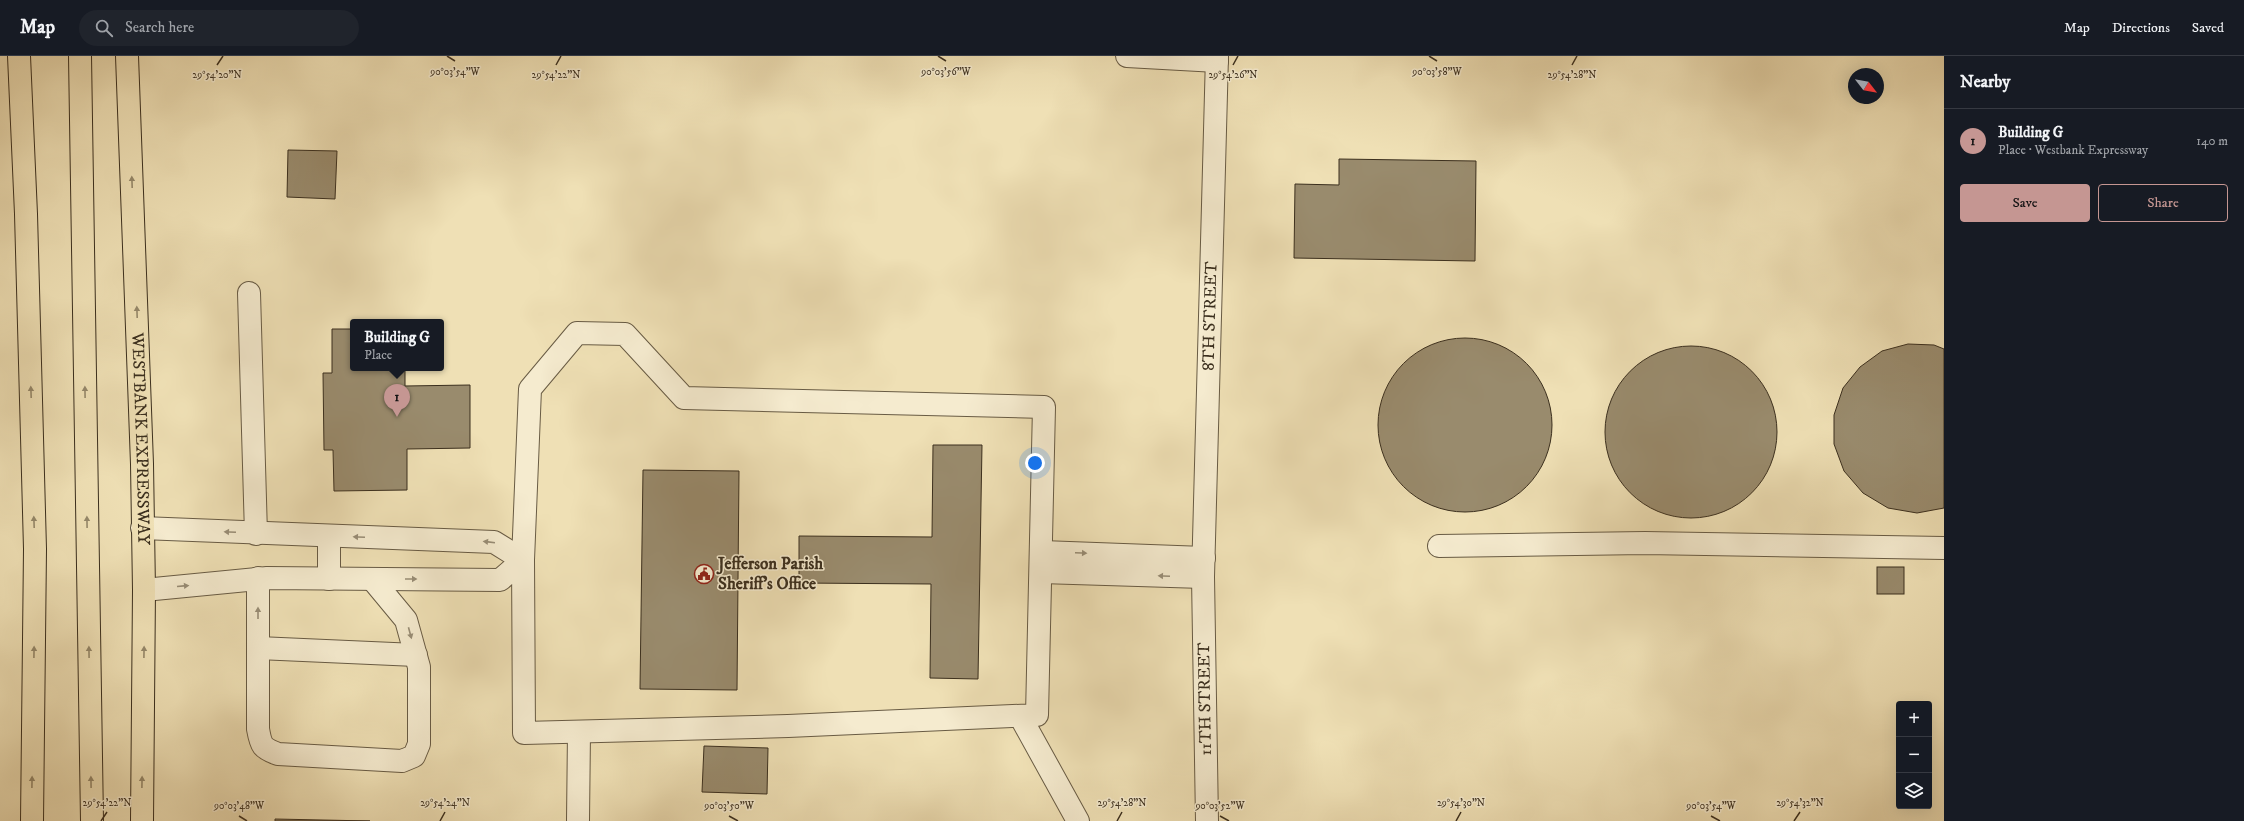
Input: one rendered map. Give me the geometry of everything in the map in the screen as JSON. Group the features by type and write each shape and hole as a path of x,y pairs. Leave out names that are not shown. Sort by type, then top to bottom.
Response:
{"main road":[{"path":"19,56 26,214 35,549 32,821"},
{"path":"80,56 92,821"},
{"name":"WESTBANK EXPRESSWAY","path":"127,56 142,443 144,590 142,821"}],"street":[{"path":"1127,56 1217,58"},
{"name":"8TH STREET","path":"1203,567 1217,58"},
{"path":"249,293 256,534"},
{"path":"576,333 625,334 684,398 1044,407 1042,562 1037,715 780,726 524,733 524,560 530,389 576,333"},
{"path":"142,528 256,534 494,542 524,560"},
{"path":"329,536 329,579"},
{"path":"1439,546 1645,543 1944,548"},
{"path":"144,590 258,578 500,580 524,560"},
{"path":"1042,562 1203,567"},
{"name":"11TH STREET","path":"1203,567 1207,821"},
{"path":"258,578 258,729 260,743 264,748 278,754 402,760 414,756 419,744 419,667 406,620 372,579"},
{"path":"258,648 416,655"},
{"path":"1020,716 1078,821"},
{"path":"578,821 579,732"}],"building":[{"path":"288,150 337,151 335,199 287,197"},
{"path":"1339,159 1476,161 1475,261 1294,258 1295,184 1339,185"},
{"path":"332,329 350,329 350,371 405,371 405,386 470,385 470,448 407,449 407,490 334,491 333,450 324,450 323,373 332,373"},
{"path":"1465,338 1482,340 1498,345 1520,358 1532,370 1541,384 1548,400 1552,425 1550,442 1545,458 1532,480 1520,492 1506,501 1490,508 1465,512 1448,510 1432,505 1410,492 1398,480 1389,466 1382,450 1378,425 1380,408 1385,392 1398,370 1410,358 1424,349 1440,342"},
{"path":"1908,344 1934,345 1944,349 1944,508 1917,513 1888,508 1863,493 1844,471 1834,444 1834,415 1843,388 1860,367 1882,351"},
{"path":"1683,346 1699,346 1716,349 1732,356 1746,365 1758,377 1767,391 1774,407 1777,432 1776,449 1771,465 1758,487 1746,499 1732,508 1716,515 1699,518 1683,518 1666,515 1650,508 1636,499 1624,487 1615,473 1608,457 1605,440 1605,424 1608,407 1615,391 1624,377 1636,365 1650,356 1666,349"},
{"path":"933,445 982,445 978,679 930,678 931,584 799,583 799,536 932,537"},
{"path":"643,470 739,471 737,690 640,689"},
{"path":"1877,567 1904,567 1904,594 1877,594"},
{"path":"704,746 768,748 767,794 702,792"},
{"path":"275,819 370,821 275,821"}],"place":[{"name":"Building G","path":"397,417"},
{"name":"Jefferson Parish Sheriff's Office","path":"704,574"}]}
